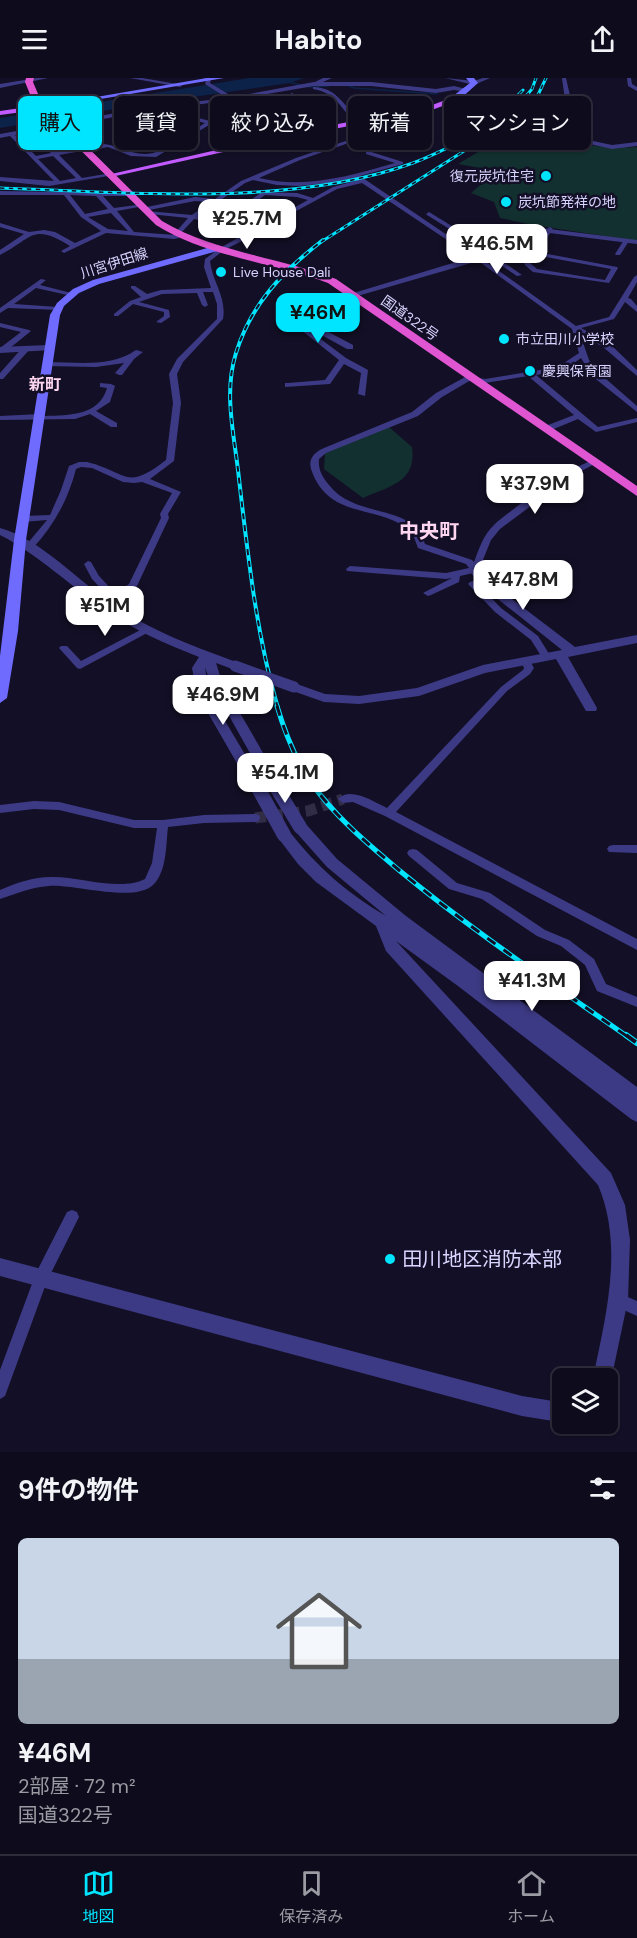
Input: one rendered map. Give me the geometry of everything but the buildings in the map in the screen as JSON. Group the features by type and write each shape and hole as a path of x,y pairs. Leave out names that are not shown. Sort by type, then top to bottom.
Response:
{"highway":[{"name":"国道322号","path":"30,80 34,96"},
{"name":"国道322号","path":"86,150 159,223 179,235 220,249 318,274 332,281 637,492"}],"main road":[{"path":"102,98 220,78"},
{"path":"459,96 467,90 472,80"},
{"path":"0,113 18,111"},
{"path":"111,175 224,150"},
{"name":"川宮伊田線","path":"0,698 25,543 23,519 40,417 48,348 58,309 72,294 110,277 220,249"}],"street":[{"path":"0,86 46,78"},
{"path":"133,78 180,85"},
{"path":"287,96 316,86 329,78"},
{"path":"245,96 316,86 375,82 392,78"},
{"path":"441,78 472,80 488,78"},
{"path":"564,78 568,100 552,129 552,134 612,147 637,144"},
{"path":"629,78 630,85 636,88"},
{"path":"207,80 228,96"},
{"path":"375,82 372,89 395,91"},
{"path":"375,82 440,91 451,96"},
{"path":"316,86 339,98 348,114"},
{"path":"440,91 454,88 467,90"},
{"path":"102,146 109,145 116,149 146,156 156,155 210,123"},
{"path":"0,136 18,133"},
{"path":"11,134 59,183"},
{"path":"66,194 83,216 105,231 174,237 179,235 193,217 252,178 348,142"},
{"path":"51,150 81,180"},
{"path":"33,158 79,150"},
{"path":"252,178 288,184 401,163 368,153"},
{"path":"351,173 387,159"},
{"path":"351,173 479,259 575,328 606,345 637,374"},
{"path":"2,178 37,184 111,175"},
{"path":"142,479 170,460 177,404 173,374 180,361 220,319 222,311 207,262 220,249 260,230 335,188 362,181"},
{"path":"0,193 130,194"},
{"path":"97,193 131,231 130,234"},
{"path":"223,223 264,193 297,195 314,200"},
{"path":"83,216 195,199 216,201"},
{"path":"146,208 260,230"},
{"path":"429,213 519,275"},
{"path":"0,225 27,233 46,231 58,235 75,246"},
{"path":"533,253 615,268 607,282 535,271 527,264 533,253 550,229"},
{"path":"362,394 364,372 344,360 293,321 353,296 479,259 490,254 519,230 550,229 637,242"},
{"path":"64,252 105,231"},
{"path":"0,253 27,233"},
{"path":"156,239 181,243 194,240"},
{"path":"618,254 626,241"},
{"path":"575,328 612,318 637,277"},
{"path":"3,308 44,280"},
{"path":"35,286 72,294"},
{"path":"133,287 145,296"},
{"path":"199,290 205,305"},
{"path":"116,315 132,302 160,292 215,290"},
{"path":"624,300 629,300 637,310"},
{"path":"132,302 167,311 167,317 159,322"},
{"path":"3,308 58,309"},
{"path":"298,319 350,347"},
{"path":"0,325 27,331 1,350"},
{"path":"575,328 584,355 595,374 637,410"},
{"path":"1,350 48,348"},
{"path":"0,377 26,349"},
{"path":"47,364 105,365 136,354 119,373"},
{"path":"584,355 580,355 560,369 485,381 471,378 439,395 415,414 329,448 317,455 314,469 344,503 401,521 415,530 422,546 469,562 483,582 566,652 591,708"},
{"path":"288,385 327,382 344,360"},
{"path":"0,364 13,364"},
{"path":"531,374 596,430 637,420"},
{"path":"0,418 75,417 91,411 107,400 111,386 103,385"},
{"path":"91,411 114,425"},
{"path":"546,429 579,416"},
{"path":"475,570 488,539 497,527 564,477 594,462"},
{"path":"25,543 42,534 65,494 72,468 76,465 111,471 127,480 142,479 177,492 164,514 165,518 134,586 110,600"},
{"path":"23,519 52,517"},
{"path":"0,531 25,543 110,600 146,630 235,666 324,698 358,700 419,692 483,669 637,639"},
{"path":"88,564 110,600"},
{"path":"350,569 446,576 475,570"},
{"path":"428,593 456,580 456,574"},
{"path":"474,584 498,610 535,638 546,657"},
{"path":"64,648 80,666 146,630"},
{"path":"207,655 216,682 300,827 332,863 410,934 637,1114"},
{"path":"207,655 198,668 203,694 284,835 303,860 321,878 382,921 410,934 637,1097"},
{"path":"389,813 504,689 527,672 529,668 526,661"},
{"path":"248,771 264,766"},
{"path":"344,800 354,798 389,813 637,945"},
{"path":"0,809 34,805 59,806 118,822 163,824 204,819 255,818"},
{"path":"0,895 16,887 43,882 81,884 106,889 145,884 152,877 159,856 163,824"},
{"path":"612,849 637,849"},
{"path":"413,854 453,886 486,896 541,933 565,943 590,962 601,987 637,1002"},
{"path":"382,921 388,942 398,954 605,1179 616,1205 621,1240 618,1300 605,1368"},
{"path":"398,954 401,944 410,934"},
{"path":"0,1391 40,1278 72,1217"},
{"path":"0,1267 522,1406 552,1411"},
{"path":"618,1300 637,1309"}],"green space":[{"path":"591,145 637,147 637,241 500,218 494,202 471,193 494,173 490,172 491,170 458,164 481,150 591,150"},
{"path":"389,427 412,447 410,468 400,481 363,498 324,469 325,453"}],"water":[{"path":"249,78 304,78 290,83 198,96 137,96"},
{"path":"114,100 114,109 102,111 102,102"},
{"path":"18,115 18,125 0,128 0,118"}],"waterway":[{"path":"288,82 310,87 329,86"},
{"path":"347,85 354,88 437,94"}],"tunnel":[{"path":"255,818 308,811 343,799"}],"railway":[{"path":"526,96 532,89 536,78"},
{"path":"321,242 519,116 536,99 546,78"},
{"path":"517,96 523,90"},
{"path":"0,188 155,194 262,192 365,177 413,163 444,150"},
{"path":"278,708 264,652 254,594 233,432 230,384 236,353 250,319 282,276 323,240"},
{"path":"277,706 291,745 310,781 352,829 456,915 628,1037"},
{"path":"626,1035 637,1043"}],"place":[{"name":"復元炭坑住宅","path":"546,176"},
{"name":"炭坑節発祥の地","path":"506,202"},
{"name":"Live House Dali","path":"221,272"},
{"name":"市立田川小学校","path":"504,339"},
{"name":"慶興保育園","path":"530,371"},
{"name":"田川地区消防本部","path":"390,1259"}],"district":[{"name":"新町","path":"45,384"},
{"name":"中央町","path":"429,531"}]}
